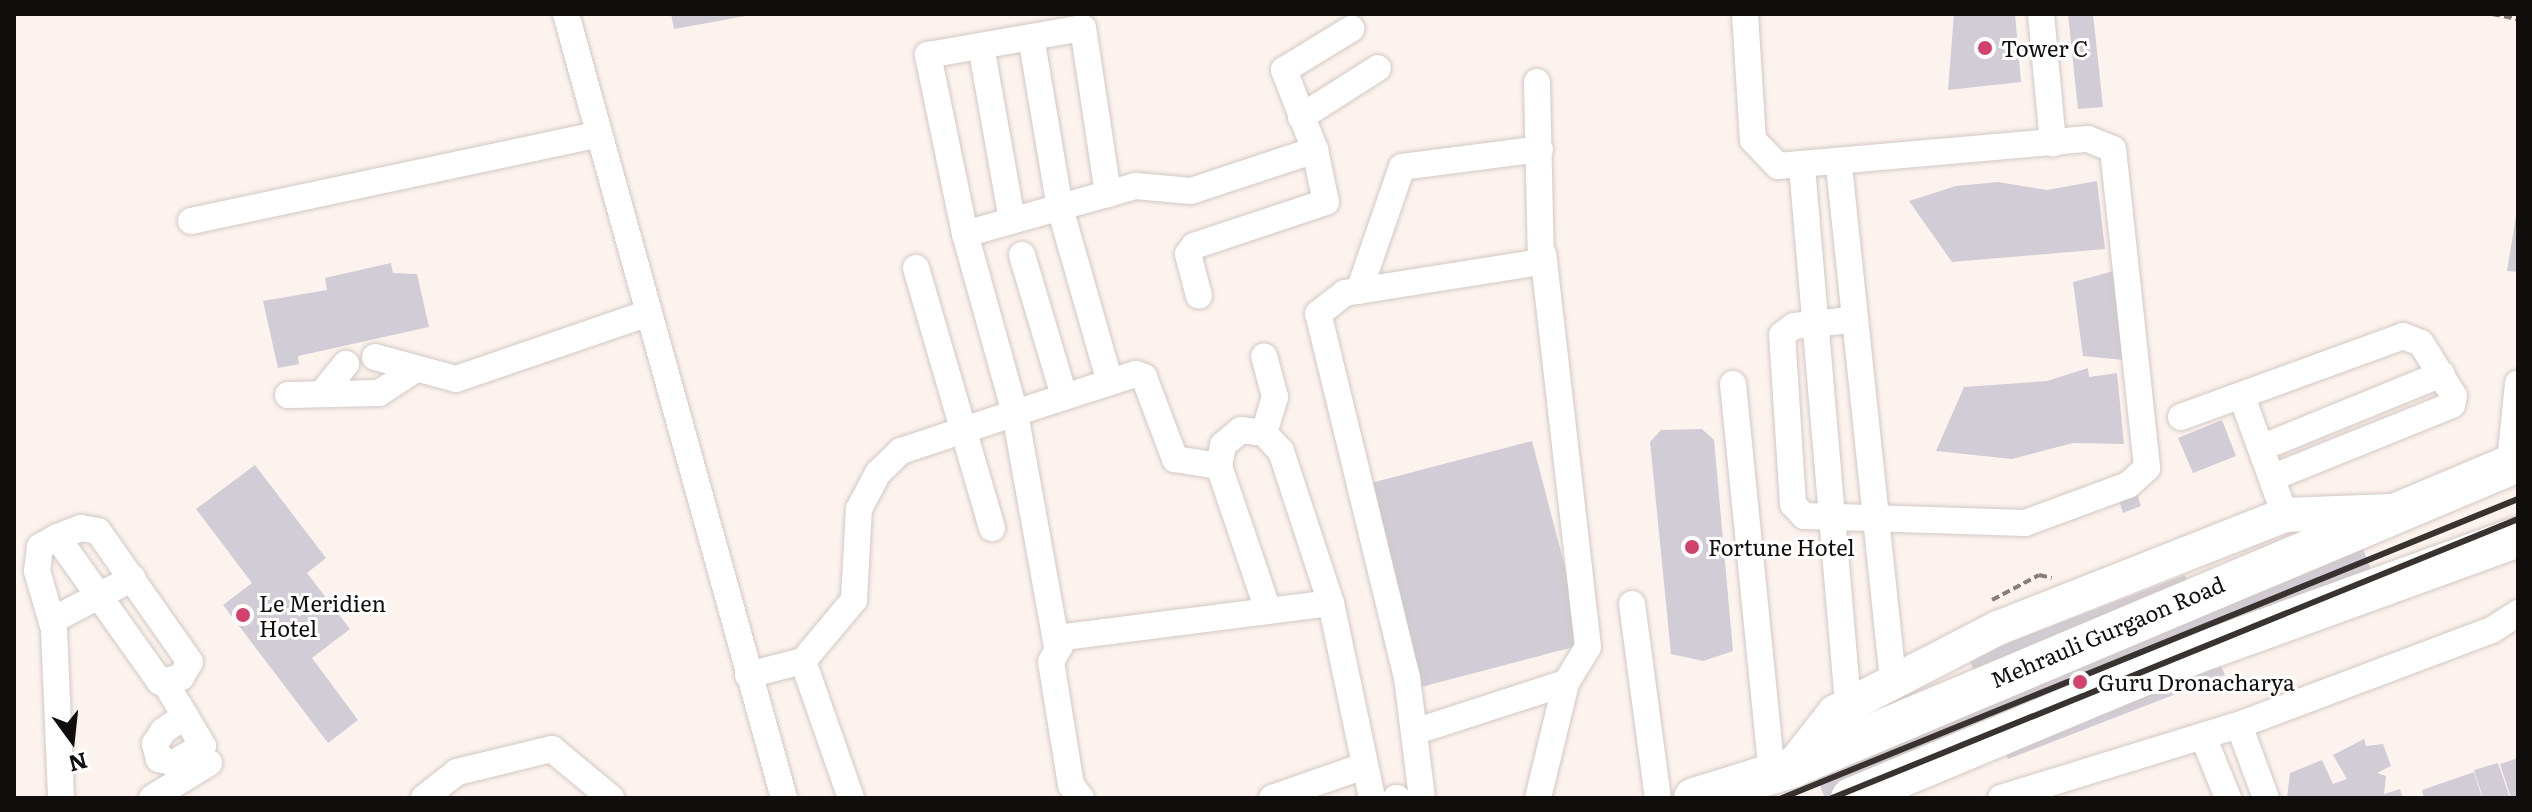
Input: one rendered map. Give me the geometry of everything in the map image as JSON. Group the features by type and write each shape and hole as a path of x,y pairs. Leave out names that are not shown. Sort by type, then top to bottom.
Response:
{"highway":[{"name":"Mehrauli Gurgaon Road","path":"1694,798 1782,771 2391,511 2514,462"},
{"path":"1851,798 2195,654 2518,537"}],"main road":[{"path":"1782,771 1848,704 1998,628 2285,515 2391,511"}],"street":[{"path":"566,14 594,135 784,798"},
{"path":"1745,14 1753,140 1772,164 1839,166 2098,139 2117,158 2147,468 2128,485 2025,523 1873,514 1804,516 1793,504 1782,335 1816,324 1851,320"},
{"path":"2041,14 2053,143"},
{"path":"1081,798 1071,785 1051,662 1057,647 1015,413 965,234 928,55 1083,28 1108,194"},
{"path":"1199,296 1188,254 1194,246 1326,202 1315,150 1284,70 1351,29"},
{"path":"1031,37 1060,208 1110,382"},
{"path":"981,46 1011,215"},
{"path":"1301,117 1378,68"},
{"path":"1537,82 1543,255 1588,647 1566,683 1538,798"},
{"path":"191,221 594,135"},
{"path":"1359,291 1402,167 1540,149"},
{"path":"965,234 1011,215 1060,208 1136,186 1191,191 1315,150"},
{"path":"1839,166 1851,320 1893,680"},
{"path":"1802,167 1848,704"},
{"path":"1022,255 1064,396"},
{"path":"1422,798 1417,731 1321,348 1323,304 1359,291 1531,267 1543,255"},
{"path":"916,268 992,528"},
{"path":"375,357 411,372 456,379 646,314"},
{"path":"2181,417 2403,336 2421,343 2454,396 2447,409 2274,477"},
{"path":"1264,356 1275,397 1264,433"},
{"path":"324,391 346,364"},
{"path":"288,395 324,391 379,393 411,372"},
{"path":"2263,447 2442,374"},
{"path":"748,675 803,661 854,600 859,509 878,473 901,451 1064,396 1110,382 1144,377 1175,459 1219,466"},
{"path":"2514,462 2518,383"},
{"path":"1733,384 1782,771"},
{"path":"2242,397 2274,477 2285,515"},
{"path":"1264,433 1232,435 1219,466 1268,610"},
{"path":"1264,433 1281,451 1331,603 1372,798"},
{"path":"61,798 53,620 35,562 40,547 57,537 98,531 189,659 187,671 166,684"},
{"path":"57,537 98,598 166,684 185,716"},
{"path":"53,620 133,578"},
{"path":"1057,647 1077,633 1331,603"},
{"path":"1632,604 1658,798"},
{"path":"2001,798 2239,725 2492,630 2518,613"},
{"path":"803,661 851,798"},
{"path":"1417,731 1566,683"},
{"path":"2239,725 2266,798"},
{"path":"2203,736 2228,798"},
{"path":"424,798 457,772 552,749 611,798"},
{"path":"152,798 209,763"},
{"path":"1272,798 1364,766"}],"path":[{"path":"2492,14 2518,19"},
{"path":"1990,596 2039,575"}],"building":[{"path":"671,14 746,14 746,16 674,29"},
{"name":"Tower C","path":"1954,14 2015,14 2021,82 1948,90"},
{"path":"2068,14 2093,14 2103,107 2078,109"},
{"path":"2097,181 2105,249 1952,262 1909,201 1956,186 1998,182 2047,190"},
{"path":"2518,216 2518,272 2507,271"},
{"path":"391,263 393,273 417,274 429,327 298,356 299,364 278,368 263,301 327,290 325,278"},
{"path":"2114,271 2123,360 2083,356 2073,282"},
{"path":"2088,368 2089,377 2117,373 2124,444 2073,443 2012,459 1936,451 1964,387 2047,381"},
{"path":"2222,420 2236,456 2193,473 2178,438"},
{"name":"Fortune Hotel","path":"1702,429 1714,440 1733,651 1703,661 1671,654 1650,442 1661,430"},
{"path":"1532,441 1585,644 1421,687 1367,484"},
{"path":"255,465 326,558 307,573 350,629 312,658 358,720 328,743 223,605 252,583 196,509"},
{"path":"2136,491 2141,506 2123,513 2118,497"},
{"name":"Guru Dronacharya","path":"2358,537 2379,589 2216,654 2225,675 2008,759 2000,740 1855,798 1825,798 1808,756 1980,688 1969,658 2185,575 2196,602"},
{"path":"2364,739 2366,746 2383,744 2391,766 2377,773 2386,776 2384,794 2400,789 2403,798 2287,798 2290,773 2322,760 2333,784 2347,779 2333,755"},
{"path":"2518,758 2518,798 2511,798 2500,764"},
{"path":"2498,763 2510,798 2483,798 2474,770"},
{"path":"2474,772 2482,798 2424,798 2422,790"}],"railway":[{"path":"1782,798 2518,499"},
{"path":"1832,798 2518,519"}],"place":[{"name":"Tower C","path":"1985,48"},
{"name":"Fortune Hotel","path":"1692,547"},
{"name":"Le Meridien Hotel","path":"243,615"},
{"name":"Guru Dronacharya","path":"2080,682"}]}
